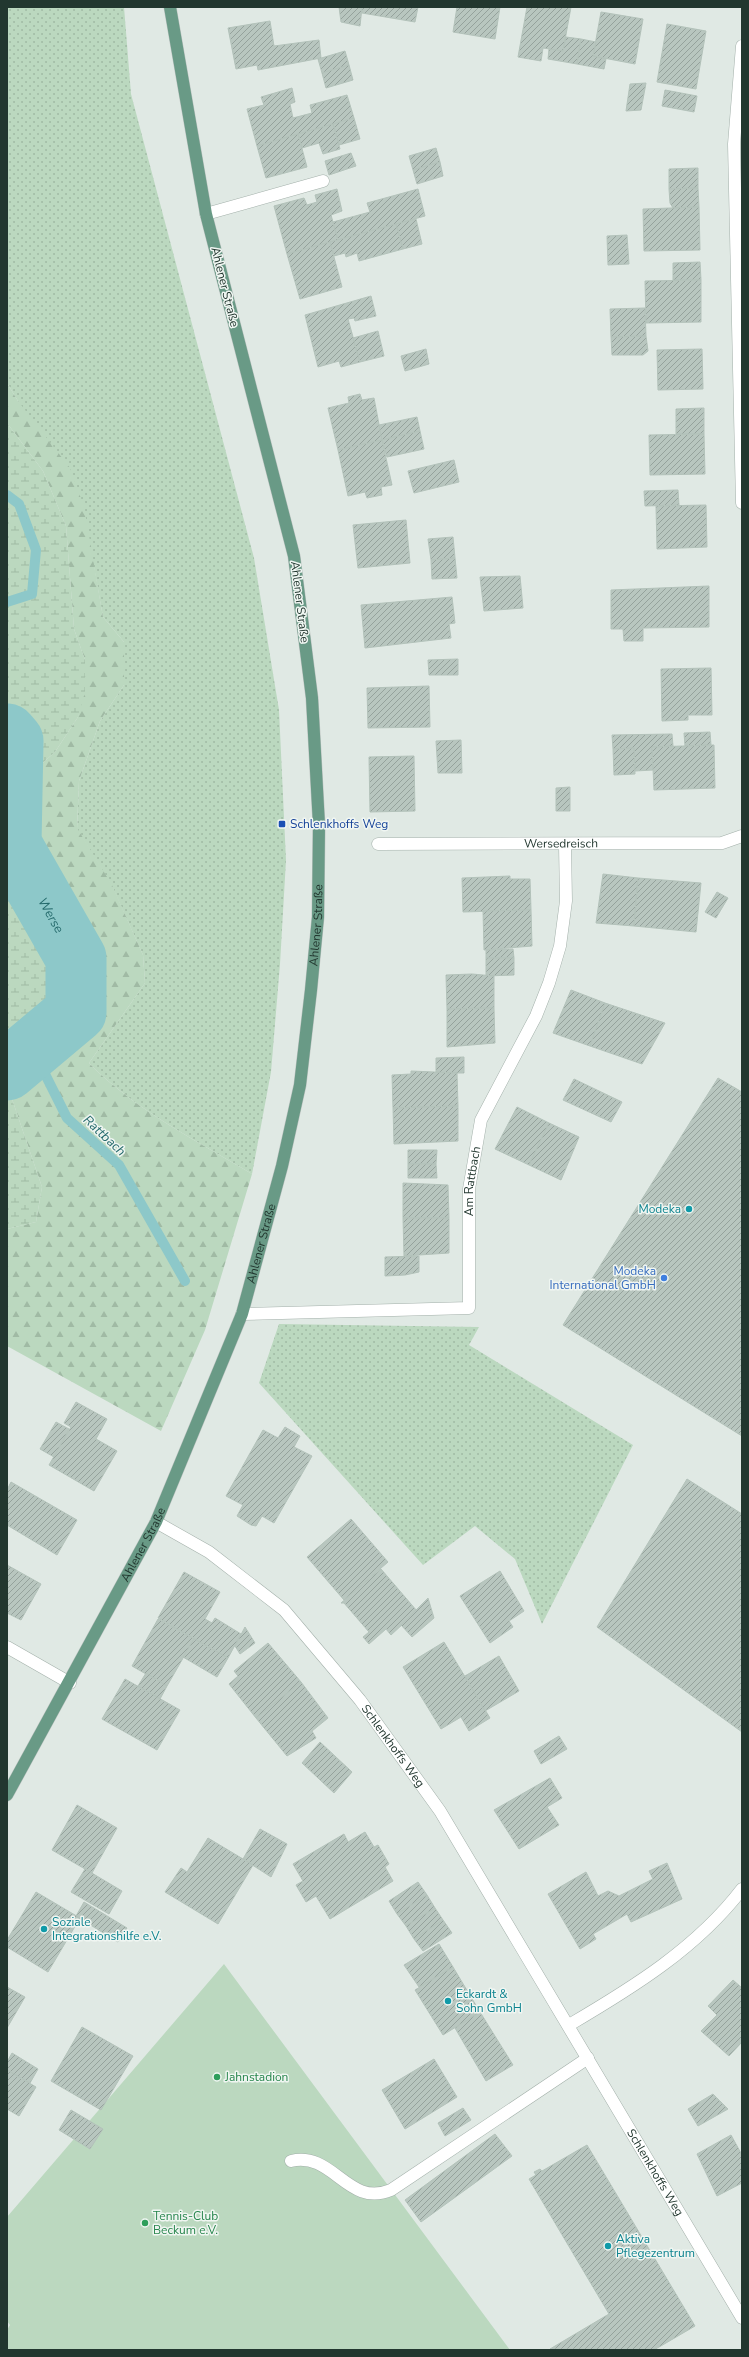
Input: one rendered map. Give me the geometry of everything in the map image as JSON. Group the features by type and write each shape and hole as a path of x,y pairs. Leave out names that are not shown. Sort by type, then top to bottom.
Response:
{"main road":[{"name":"Ahlener Straße","path":"7,1795 70,1683 156,1522 242,1314 282,1166 300,1085 318,917 319,825 312,698 294,556 206,214 170,7"}],"street":[{"path":"742,46 734,144 742,503"},
{"path":"206,214 323,181"},
{"name":"Wersedreisch","path":"378,844 565,845 722,843 742,836"},
{"name":"Am Rattbach","path":"242,1314 469,1308 469,1189 481,1120 536,1016 550,983 560,946 566,901 565,845"},
{"name":"Schlenkhoffs Weg","path":"156,1522 209,1552 284,1610 360,1700 440,1811 569,2025 742,2318"},
{"path":"7,1647 70,1683"},
{"path":"569,2025 638,1984 692,1941 742,1889"},
{"path":"291,2161 303,2158 320,2163 342,2178 353,2188 380,2194 391,2190 588,2058"}],"green space":[{"path":"7,7 124,7 131,94 254,558 279,710 286,860 280,964 271,1072 252,1174 188,1137 146,1110 126,1096 89,1063 145,983 143,955 112,886 77,829 79,781 100,721 124,685 124,642 103,617 94,567 18,401 7,383"},
{"path":"7,383 18,401 70,468 84,507 103,617 124,642 124,685 100,721 79,781 77,828 112,885 143,955 145,983 89,1063 126,1096 146,1110 188,1137 252,1174 205,1330 161,1431 7,1346 7,1229 36,1222 42,1187 12,1099 18,1081 66,1041 92,1003 93,970 26,852 18,821 25,769 37,768 55,752 78,717 85,660 74,629 66,526 43,471 7,423"},
{"path":"7,423 43,471 66,526 74,629 85,660 85,692 78,717 55,752 37,768 25,769 18,821 26,852 93,969 92,1003 66,1041 18,1081 12,1099 42,1187 36,1222 7,1229"},
{"path":"279,1324 479,1327 469,1345 633,1445 542,1624 515,1559 475,1526 423,1565 259,1383"},
{"name":"Jahnstadion","path":"224,1964 510,2350 7,2350 7,2330 10,2325 7,2321 7,2217"}],"building":[{"path":"339,7 362,7 360,26 341,22"},
{"path":"362,7 418,7 415,22 362,13"},
{"path":"457,7 500,7 495,39 453,32"},
{"path":"527,7 571,7 563,51 543,48 541,61 518,57"},
{"path":"601,12 643,19 635,64 593,56"},
{"path":"270,21 274,46 319,40 321,58 258,70 257,65 236,69 228,28"},
{"path":"667,24 706,31 696,89 657,82"},
{"path":"566,37 581,39 577,64 548,59 549,49 563,51"},
{"path":"581,39 596,42 593,56 606,59 604,69 577,64"},
{"path":"345,51 349,65 322,73 318,59"},
{"path":"349,65 353,80 326,88 322,73"},
{"path":"646,83 641,110 626,111 630,84"},
{"path":"292,88 295,102 290,104 293,118 312,113 310,105 347,95 354,118 257,146 247,109 264,105 261,97"},
{"path":"665,90 697,96 694,112 662,106"},
{"path":"354,118 360,139 339,145 333,124"},
{"path":"333,124 340,149 323,154 319,143 302,148 298,134"},
{"path":"298,134 307,167 266,178 257,146"},
{"path":"436,148 440,162 413,170 409,156"},
{"path":"351,153 356,166 329,175 325,161"},
{"path":"440,162 443,176 417,184 413,170"},
{"path":"698,168 698,188 669,189 669,169"},
{"path":"698,188 699,207 673,208 670,203 669,189"},
{"path":"337,189 342,211 331,215 338,240 287,254 274,206 304,198 307,205 317,202 315,195"},
{"path":"418,189 425,216 338,240 333,222 370,212 367,203"},
{"path":"699,207 700,250 644,251 643,209"},
{"path":"416,219 422,244 403,249 396,224"},
{"path":"396,224 403,249 359,261 357,253 346,257 345,253 334,256 330,242"},
{"path":"627,235 629,264 608,265 607,236"},
{"path":"330,242 342,287 300,299 287,254"},
{"path":"700,262 701,280 673,280 673,263"},
{"path":"701,280 701,322 646,323 645,281"},
{"path":"371,296 376,316 355,321 354,318 348,319 360,362 341,367 339,361 318,367 305,315"},
{"path":"645,308 646,336 611,337 610,309"},
{"path":"378,331 384,356 360,362 353,338"},
{"path":"646,336 648,351 643,355 612,355 611,337"},
{"path":"426,349 429,364 405,371 401,356"},
{"path":"702,349 703,389 658,390 657,350"},
{"path":"360,394 362,400 374,398 382,440 338,450 328,408 349,403 348,397"},
{"path":"704,408 704,434 676,434 676,409"},
{"path":"417,417 420,431 382,440 379,425"},
{"path":"420,431 424,449 387,457 382,440"},
{"path":"704,434 705,474 650,475 649,435"},
{"path":"382,440 392,485 381,487 382,495 367,498 365,492 348,496 338,450"},
{"path":"454,460 459,482 414,493 408,471"},
{"path":"678,490 679,505 645,506 644,491"},
{"path":"706,505 707,547 657,549 656,506"},
{"path":"406,520 410,563 358,568 353,525"},
{"path":"453,537 455,558 431,560 428,539"},
{"path":"455,558 457,578 432,579 431,560"},
{"path":"520,576 523,608 484,611 480,577"},
{"path":"709,586 709,627 643,628 643,641 624,641 623,629 611,629 611,590"},
{"path":"452,597 455,623 449,624 451,638 365,648 361,605"},
{"path":"458,659 458,675 429,675 428,660"},
{"path":"711,668 712,715 688,715 688,720 662,721 661,669"},
{"path":"429,686 430,727 368,728 367,688"},
{"path":"710,732 711,745 685,746 684,733"},
{"path":"672,734 673,746 652,747 653,770 635,771 634,748 613,749 612,735"},
{"path":"461,740 462,773 438,773 436,741"},
{"path":"714,745 715,788 654,790 652,747"},
{"path":"634,748 635,774 614,775 613,749"},
{"path":"414,756 415,811 370,812 369,757"},
{"path":"570,787 570,811 556,811 556,788"},
{"path":"603,874 638,878 634,926 596,923"},
{"path":"510,876 510,879 530,879 531,910 463,912 462,878"},
{"path":"638,878 701,883 696,932 634,926"},
{"path":"717,892 728,898 716,918 705,912"},
{"path":"531,910 532,946 484,950 483,911"},
{"path":"513,949 514,958 486,958 486,950"},
{"path":"486,958 514,958 514,975 486,976"},
{"path":"472,974 494,976 494,1008 447,1009 446,975"},
{"path":"571,990 605,1003 590,1046 553,1033"},
{"path":"605,1003 665,1023 642,1064 590,1046"},
{"path":"494,1008 495,1043 447,1047 447,1009"},
{"path":"464,1057 464,1073 436,1073 436,1058"},
{"path":"411,1071 457,1073 458,1106 393,1108 392,1075 411,1074"},
{"name":"Modeka","path":"718,1078 742,1092 742,1436 563,1325"},
{"path":"574,1079 622,1102 611,1122 563,1100"},
{"path":"458,1106 458,1141 394,1144 393,1108"},
{"path":"517,1107 549,1123 529,1165 495,1149"},
{"path":"549,1123 579,1137 561,1180 529,1165"},
{"path":"408,1150 437,1150 436,1164 408,1164"},
{"path":"408,1164 436,1164 437,1178 408,1178"},
{"path":"403,1183 448,1185 449,1218 403,1218"},
{"path":"403,1218 449,1218 449,1253 404,1256"},
{"path":"419,1256 419,1272 405,1275 385,1276 385,1257"},
{"path":"76,1402 107,1419 96,1439 117,1451 94,1491 49,1465 71,1427 64,1423"},
{"path":"56,1422 69,1429 54,1457 40,1449"},
{"path":"285,1427 300,1436 294,1447 312,1456 274,1523 262,1516 256,1526 251,1525 237,1516 243,1505 226,1496 263,1430 278,1438"},
{"path":"687,1479 742,1514 742,1732 597,1627"},
{"path":"11,1482 77,1520 57,1555 7,1525 7,1490"},
{"path":"351,1519 388,1562 344,1600 307,1557"},
{"path":"7,1565 41,1584 21,1620 7,1613"},
{"path":"381,1569 417,1611 391,1635 386,1629 369,1644 363,1637 369,1632 344,1603 341,1603"},
{"path":"500,1571 524,1611 509,1621 513,1627 490,1643 460,1596"},
{"path":"184,1572 220,1592 205,1619 212,1623 215,1618 241,1634 228,1658 158,1618"},
{"path":"428,1598 434,1618 412,1637 401,1625"},
{"path":"158,1619 194,1639 167,1686 132,1666"},
{"path":"245,1627 255,1643 240,1654 235,1646"},
{"path":"194,1639 228,1658 217,1677 183,1657"},
{"path":"444,1642 490,1718 469,1731 461,1717 441,1729 403,1667"},
{"path":"268,1643 301,1682 256,1718 229,1684 238,1676 234,1671"},
{"path":"499,1656 519,1691 485,1711 465,1676"},
{"path":"146,1673 167,1686 160,1699 138,1686"},
{"path":"125,1679 180,1710 157,1750 102,1719"},
{"path":"301,1682 328,1718 312,1731 316,1738 287,1756 256,1718"},
{"path":"559,1736 567,1749 541,1764 534,1751"},
{"path":"320,1742 352,1772 334,1793 302,1763"},
{"path":"550,1778 562,1798 547,1807 559,1825 519,1849 494,1810"},
{"path":"77,1805 117,1828 92,1873 52,1850"},
{"path":"260,1829 287,1844 271,1877 243,1859"},
{"path":"365,1832 374,1847 378,1845 389,1864 385,1867 393,1881 330,1919 316,1896 306,1902 296,1885 303,1881 293,1864 344,1834 348,1842"},
{"path":"208,1838 253,1865 218,1924 165,1892 181,1868 187,1872"},
{"path":"667,1863 682,1899 631,1922 627,1914 593,1934 596,1939 580,1949 548,1894 586,1872 598,1896 608,1891 619,1896 653,1879 649,1871"},
{"path":"85,1869 122,1891 109,1914 71,1892"},
{"path":"418,1882 427,1895 397,1914 389,1901"},
{"name":"Soziale Integrationshilfe e.V.","path":"36,1892 80,1918 48,1972 7,1947 7,1940"},
{"path":"427,1895 435,1908 406,1926 397,1914"},
{"path":"84,1902 127,1928 118,1942 76,1916"},
{"path":"435,1908 443,1920 414,1939 406,1926"},
{"path":"443,1920 452,1933 423,1951 414,1939"},
{"path":"439,1944 453,1967 419,1987 404,1965"},
{"name":"Eckardt & Sohn GmbH","path":"453,1967 480,2012 443,2035 415,1990"},
{"path":"733,1980 742,1988 742,2042 729,2056 701,2031 717,2015 708,2006"},
{"path":"7,1987 25,1997 7,2028"},
{"path":"480,2012 513,2065 486,2081 455,2028"},
{"path":"82,2027 133,2056 101,2110 51,2081"},
{"path":"12,2053 38,2069 30,2083 7,2070 7,2062"},
{"path":"434,2059 457,2097 405,2129 382,2090"},
{"path":"7,2070 36,2087 19,2116 7,2109"},
{"path":"713,2094 728,2109 698,2126 688,2109"},
{"path":"463,2108 471,2120 445,2136 438,2123"},
{"path":"71,2110 103,2129 90,2149 59,2130"},
{"path":"495,2134 512,2156 421,2222 405,2200"},
{"path":"731,2135 742,2155 742,2183 717,2196 697,2154"},
{"name":"Aktiva Pflegezentrum","path":"587,2145 695,2326 654,2350 550,2349 609,2314 529,2179 536,2175 534,2172 540,2169 542,2171"}],"waterway":[{"path":"7,495 19,504 36,550 32,594 7,602"},
{"name":"Werse","path":"7,734 13,741 11,844 76,958 76,1012 7,1070"},
{"name":"Rattbach","path":"33,1050 67,1118 119,1165 185,1281"}],"place":[{"name":"Schlenkhoffs Weg","path":"282,824"},
{"name":"Modeka","path":"689,1209"},
{"name":"Modeka International GmbH","path":"664,1278"},
{"name":"Soziale Integrationshilfe e.V.","path":"44,1929"},
{"name":"Eckardt & Sohn GmbH","path":"448,2001"},
{"name":"Jahnstadion","path":"217,2077"},
{"name":"Tennis-Club Beckum e.V.","path":"145,2223"},
{"name":"Aktiva Pflegezentrum","path":"608,2246"}]}
